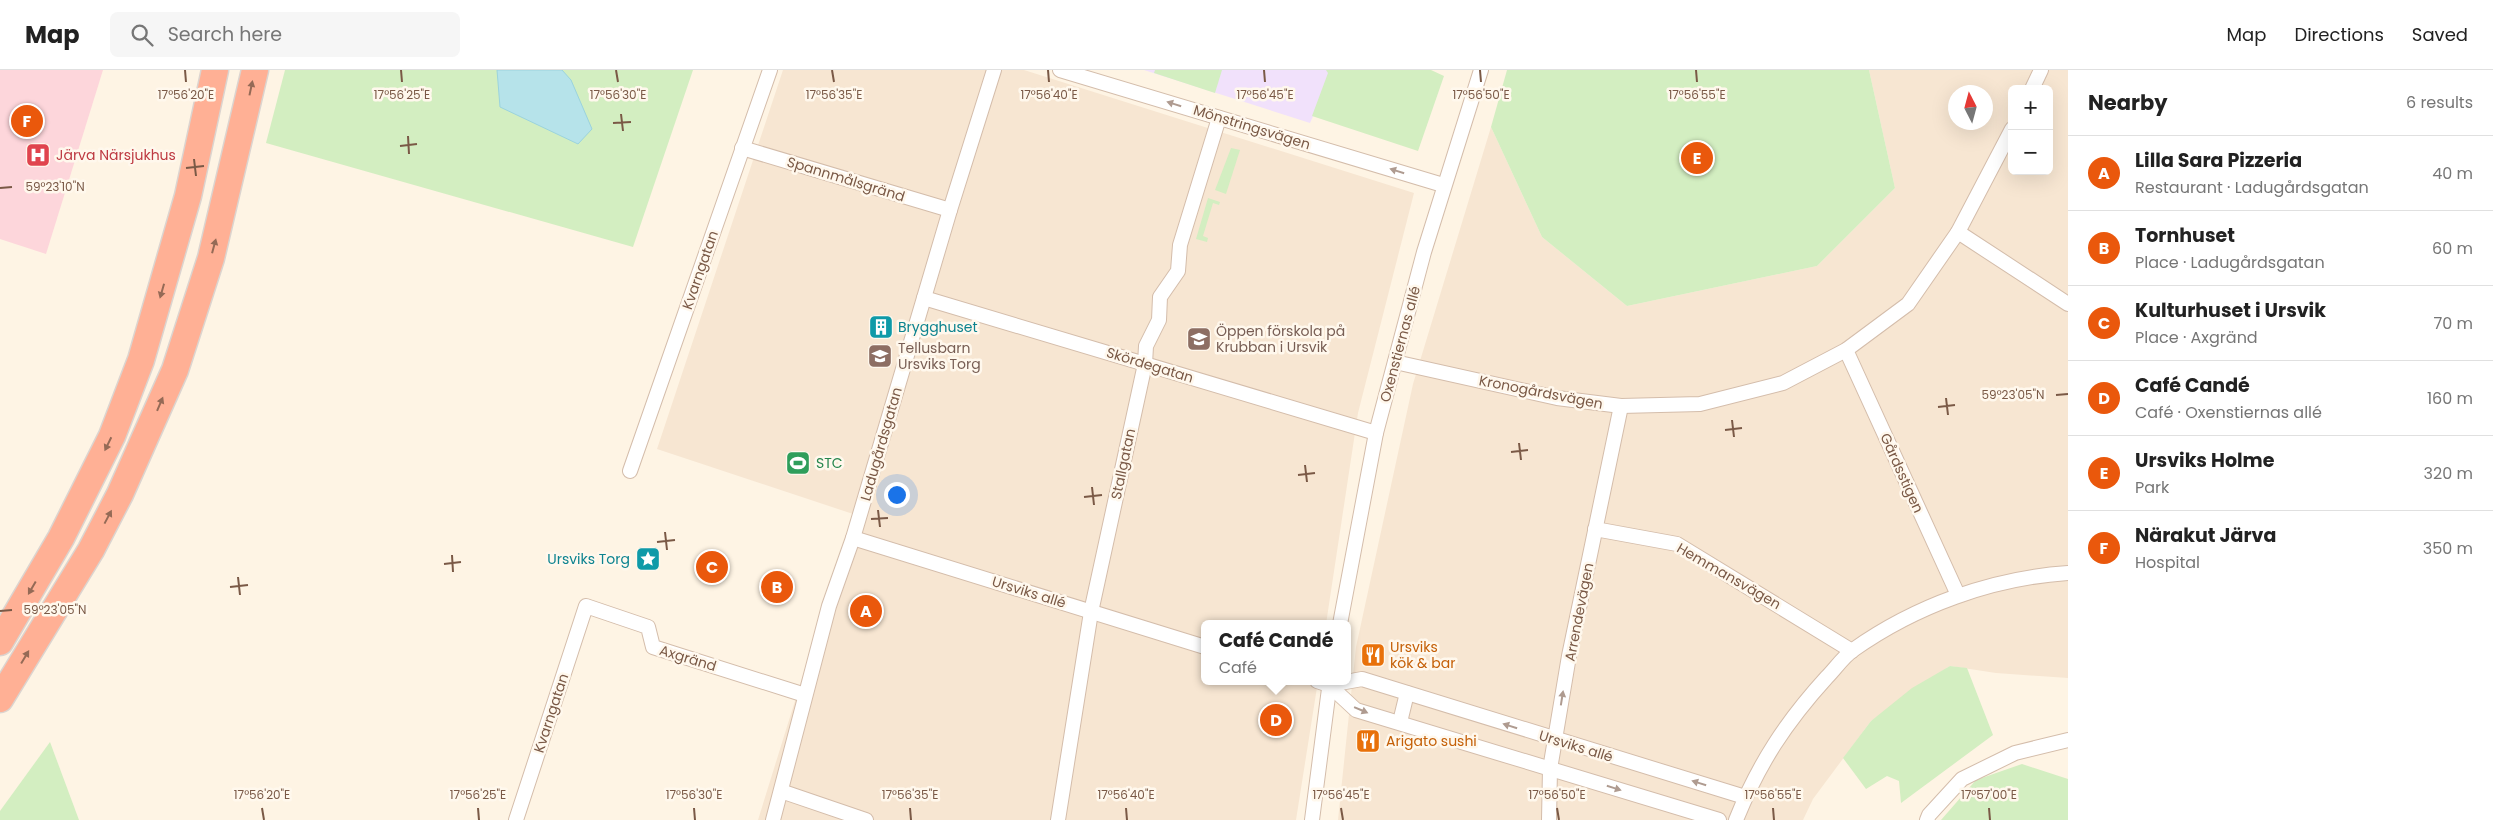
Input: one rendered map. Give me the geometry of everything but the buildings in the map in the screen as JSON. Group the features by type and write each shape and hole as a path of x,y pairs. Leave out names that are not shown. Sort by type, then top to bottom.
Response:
{"highway":[{"path":"202,135 206,70"},
{"path":"0,642 62,538 112,436 142,360 176,244 202,135 214,70"},
{"path":"0,699 90,550 120,494 174,370 211,258 254,70"}],"street":[{"name":"Kvarngatan","path":"630,471 770,70"},
{"name":"Ladugårdsgatan","path":"773,820 830,606 853,538 950,210 994,70"},
{"name":"Mönstringsvägen","path":"1060,70 1443,185"},
{"name":"Oxenstiernas allé","path":"1341,620 1376,433 1443,185 1480,70"},
{"path":"2034,85 2041,70"},
{"name":"Stallgatan","path":"1058,820 1091,612 1145,364 1146,346 1159,320 1160,297 1178,271 1180,246 1219,118"},
{"name":"Kronogårdsvägen","path":"1395,362 1557,398 1620,406 1700,404 1783,383 1846,350 1908,304 1958,232 2011,130"},
{"name":"Spannmålsgränd","path":"742,148 950,210"},
{"path":"1958,232 2068,304"},
{"name":"Skördegatan","path":"924,298 1376,433"},
{"name":"Gårdsstigen","path":"1846,350 1958,595"},
{"name":"Arrendevägen","path":"1549,820 1550,769 1569,656 1620,406"},
{"name":"Hemmansvägen","path":"1595,529 1677,544 1787,609 1852,651"},
{"name":"Ursviks allé","path":"853,538 1201,646"},
{"path":"1736,820 1745,797 1769,750 1804,702 1852,651 1900,622 1958,595 2006,582 2068,573"},
{"name":"Kvarngatan","path":"516,820 586,606"},
{"name":"Axgränd","path":"586,606 648,627 653,647 805,695"},
{"name":"Ursviks allé","path":"1351,680 1362,679 1745,797"},
{"path":"1312,820 1325,685"},
{"path":"1327,685 1356,710 1719,820"},
{"path":"1400,722 1407,693"},
{"path":"1927,820 1929,815 1962,779 2015,753 2068,740"},
{"path":"781,792 866,820"}],"shaded area":[{"name":"Järva Närsjukhus","path":"0,70 103,70 46,254 0,239"},
{"path":"783,70 1024,70 1414,193 1358,413 1327,620 1201,620 1201,685 1317,685 1296,820 758,820 853,514 657,449"},
{"path":"1144,70 1334,70 1310,123"},
{"path":"1869,70 2068,70 2068,678 1996,673 1950,666 1871,721 1813,799 1803,820 1338,820 1356,647 1413,384 1491,127 1542,237 1627,306 1817,266 1895,188"}],"green space":[{"path":"285,70 693,70 633,247 266,143"},
{"path":"1155,70 1222,70 1215,93 1154,73"},
{"path":"1326,70 1431,70 1444,76 1418,151 1312,116 1328,73"},
{"path":"1507,70 1869,70 1895,188 1817,266 1627,306 1542,237 1491,127"},
{"path":"1231,148 1240,150 1226,194 1215,190"},
{"path":"1208,198 1220,202 1219,205 1213,203 1203,236 1208,238 1207,242 1196,239"},
{"path":"1950,666 1967,668 1993,735 1901,803 1899,781 1887,776 1866,789 1843,758 1871,721 1912,688"},
{"path":"50,742 79,820 0,820 0,811"},
{"path":"2022,764 2068,779 2068,820 1941,820 1976,780"}],"water":[{"path":"497,70 562,70 571,80 592,129 578,144 500,107"}],"place":[{"name":"Närakut Järva","path":"27,121"},
{"name":"Järva Närsjukhus","path":"38,155"},
{"name":"Ursviks Holme","path":"1697,158"},
{"name":"Brygghuset","path":"881,327"},
{"name":"Öppen förskola på Krubban i Ursvik","path":"1199,339"},
{"name":"Tellusbarn Ursviks Torg","path":"880,356"},
{"name":"STC","path":"798,463"},
{"name":"Ursviks Torg","path":"648,559"},
{"name":"Kulturhuset i Ursvik","path":"712,567"},
{"name":"Tornhuset","path":"777,587"},
{"name":"Lilla Sara Pizzeria","path":"866,611"},
{"name":"Ursviks kök & bar","path":"1373,655"},
{"name":"Café Candé","path":"1276,720"},
{"name":"Arigato sushi","path":"1368,741"}]}
